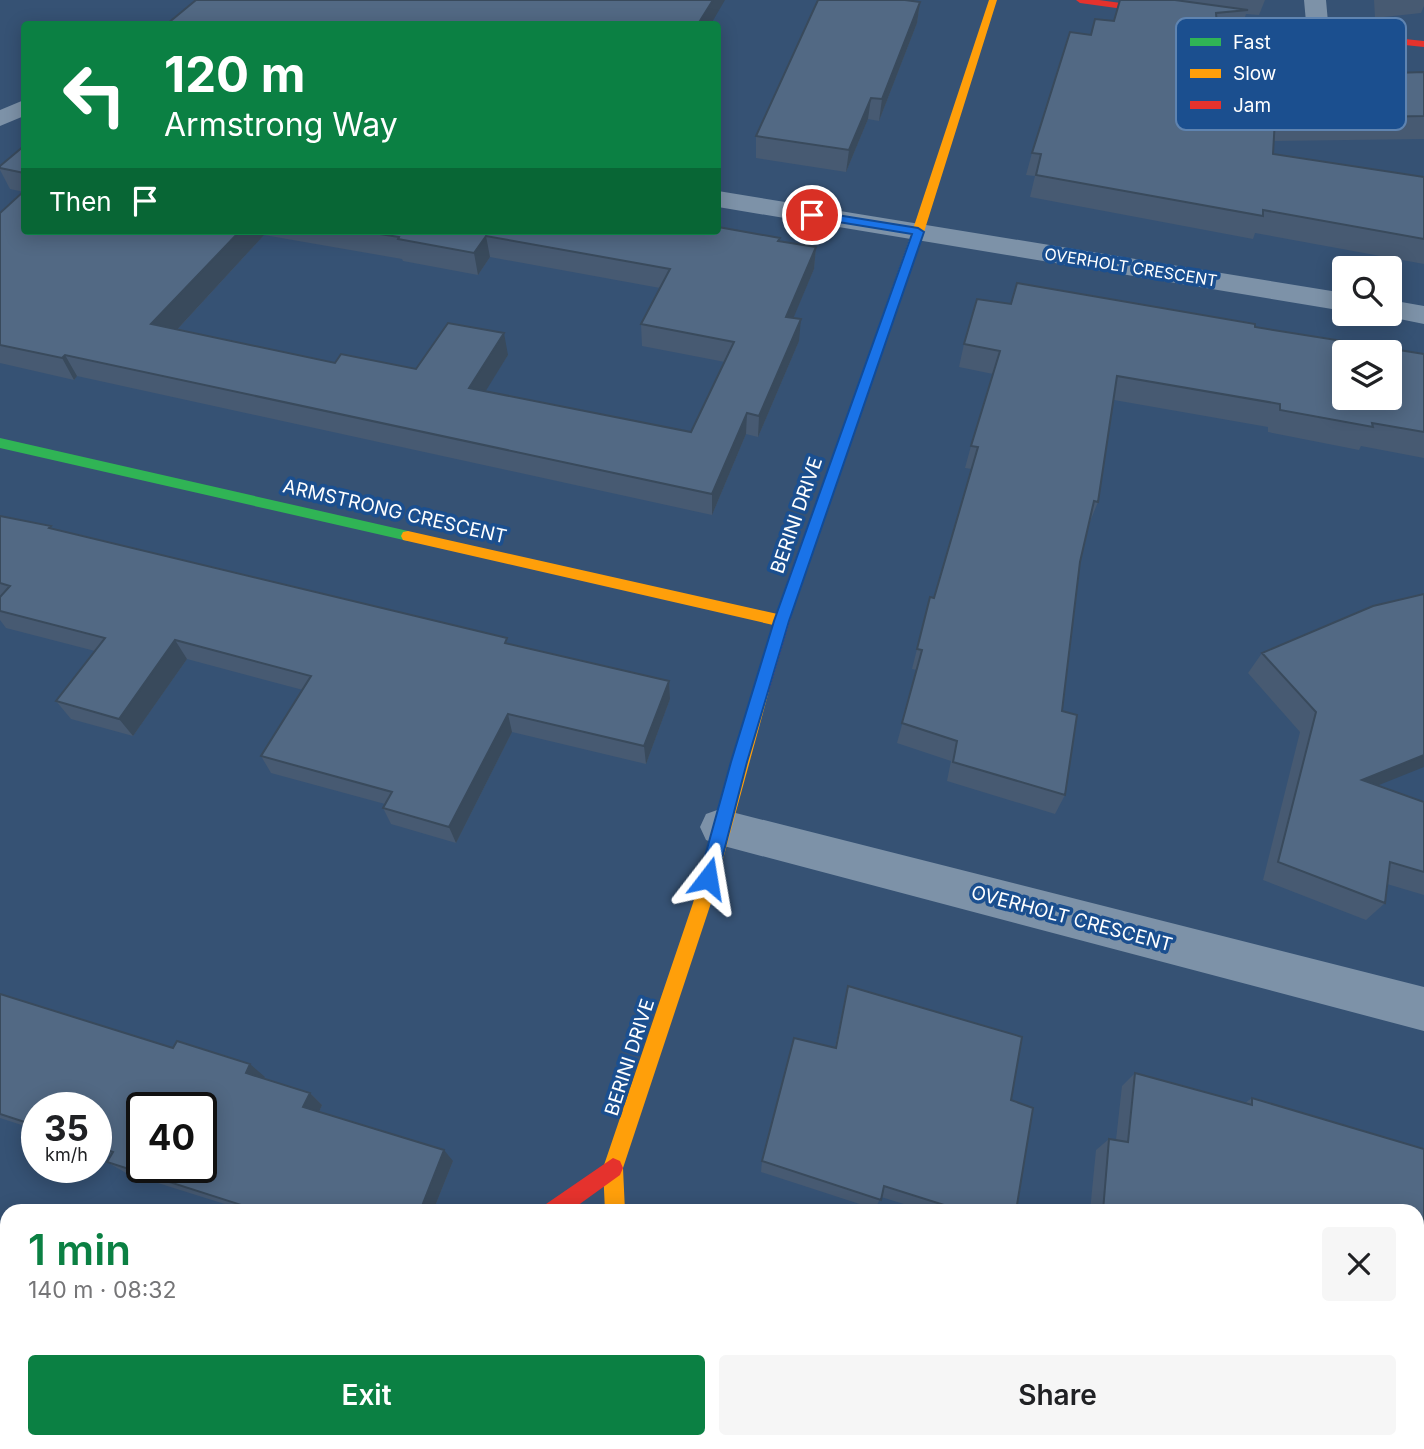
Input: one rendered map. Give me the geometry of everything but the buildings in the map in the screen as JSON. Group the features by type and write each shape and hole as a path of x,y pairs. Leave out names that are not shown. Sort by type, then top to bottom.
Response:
{"street":[{"name":"BERINI DRIVE","path":"615,1204 614,1168 702,903 720,827 782,621 918,232 993,0"},
{"path":"1080,0 1210,18"},
{"path":"1315,0 1317,18"},
{"path":"1406,42 1424,44"},
{"path":"0,119 21,108"},
{"name":"OVERHOLT CRESCENT","path":"721,199 1332,300"},
{"path":"1402,311 1424,315"},
{"name":"ARMSTRONG CRESCENT","path":"0,443 782,621"},
{"name":"OVERHOLT CRESCENT","path":"720,827 1424,1009"},
{"path":"563,1204 614,1168"}],"traffic: fast":[{"path":"0,443 408,536"}],"traffic: slow":[{"path":"868,374 918,232 993,0"},
{"path":"408,536 782,621"},
{"path":"615,1204 613,1168 702,903 761,691"}],"traffic: jam":[{"path":"1080,0 1210,18"},
{"path":"1406,42 1424,44"},
{"path":"761,691 795,580 868,374"},
{"path":"563,1204 613,1168"}],"route":[{"path":"708,878 720,827 795,580 918,232 812,215"}]}
